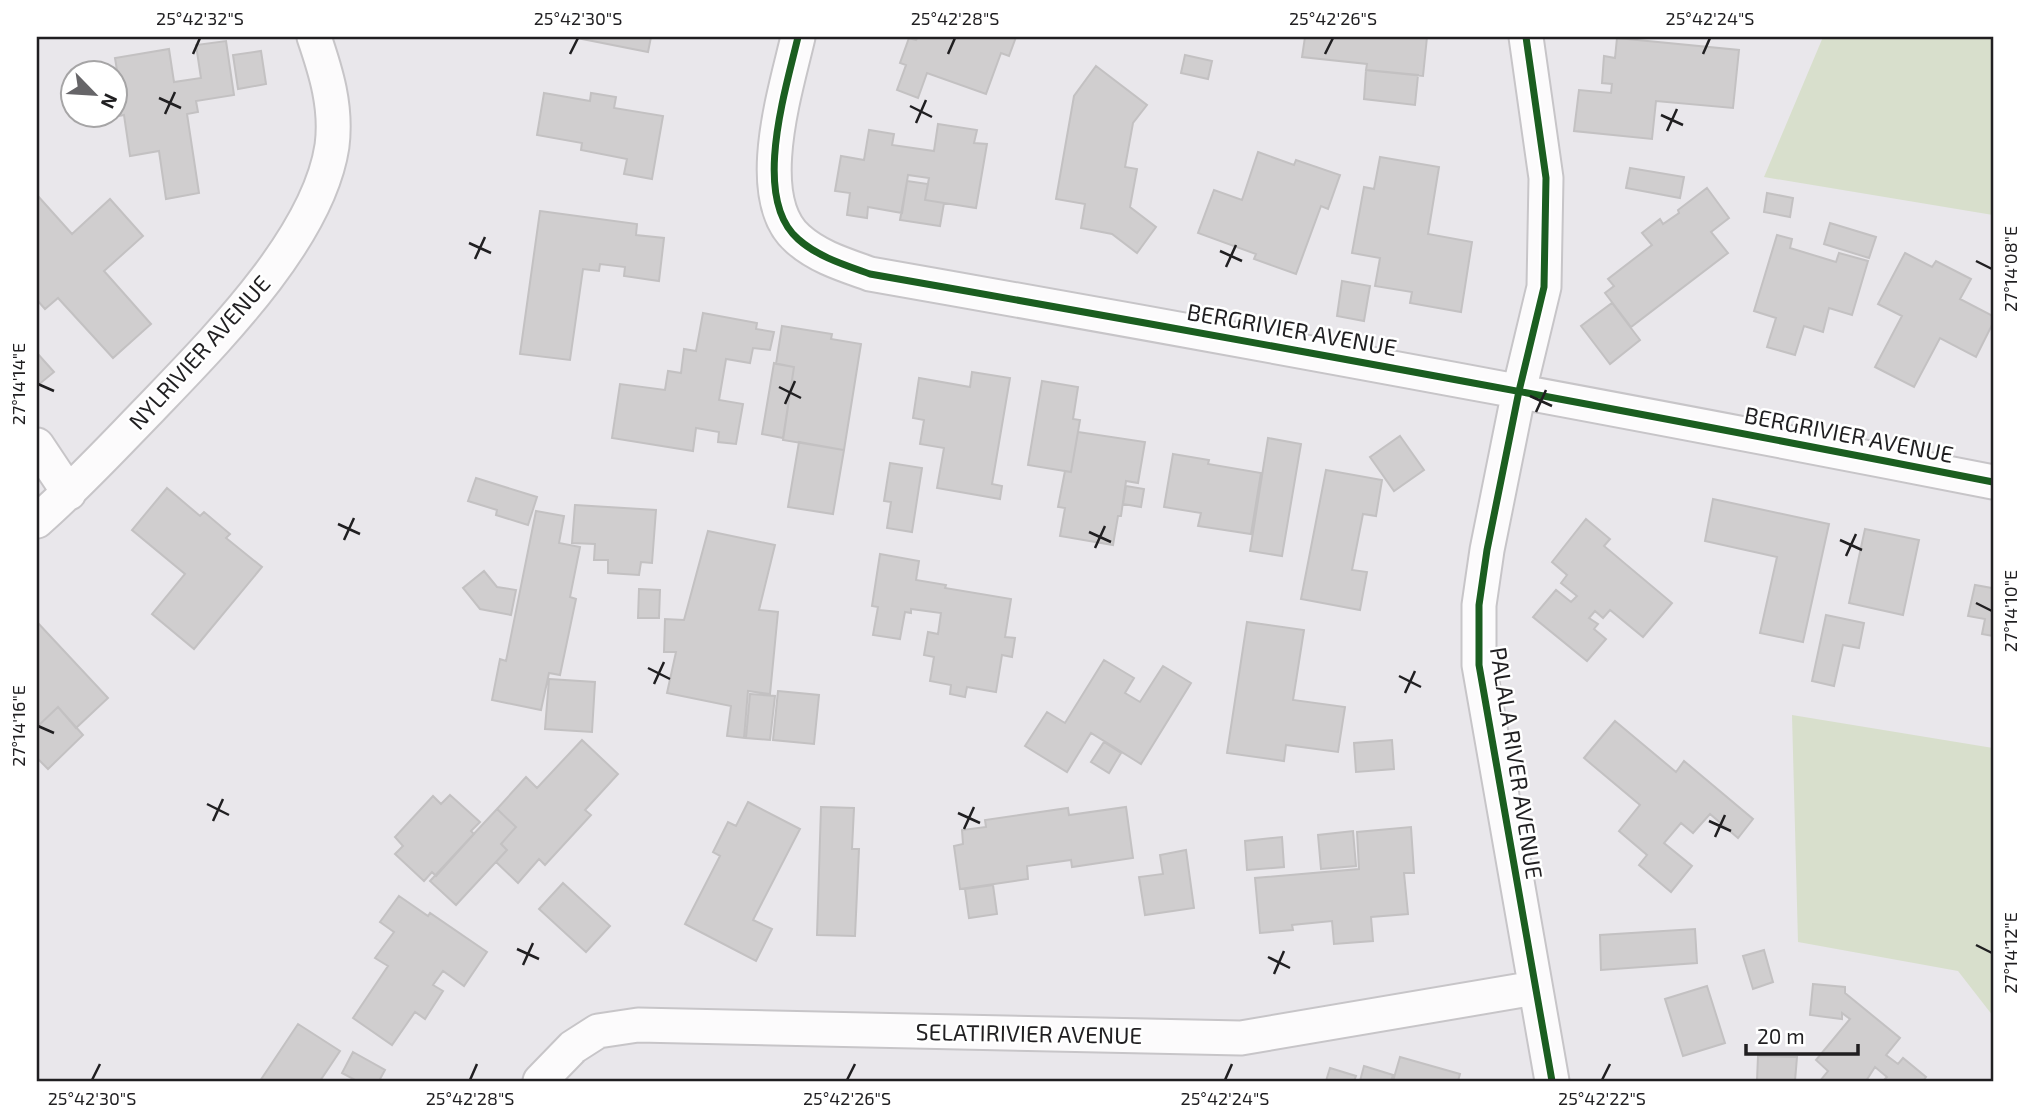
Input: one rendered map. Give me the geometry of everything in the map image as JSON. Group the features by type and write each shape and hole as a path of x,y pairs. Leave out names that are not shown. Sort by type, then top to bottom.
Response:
{"street":[{"name":"NYLRIVIER AVENUE","path":"37,521 69,493 207,349 269,275 319,194 332,147 334,114 327,74 314,37"},
{"name":"BERGRIVIER AVENUE","path":"798,37 779,124 774,181 778,212 796,238 818,254 870,274 1518,391 1993,482"},
{"name":"PALALA RIVER AVENUE","path":"1526,37 1546,178 1544,287 1518,391 1480,594 1479,665 1552,1081"},
{"path":"37,445 69,493"},
{"name":"SELATIRIVIER AVENUE","path":"540,1081 573,1046 598,1031 638,1025 1241,1038 1535,989"}],"green space":[{"path":"1823,37 1993,37 1993,215 1764,177"},
{"path":"1792,715 1993,748 1993,1016 1958,971 1798,942"}],"building":[{"path":"572,37 651,37 648,52"},
{"path":"918,37 1016,37 1009,56 1001,53 986,94 927,73 918,98 897,90 906,65 900,63 909,38 916,40"},
{"path":"1305,37 1427,37 1423,76 1366,70 1367,64 1302,57"},
{"path":"1617,38 1739,50 1733,108 1656,101 1652,139 1574,131 1579,90 1611,93 1612,84 1602,83 1604,56 1615,58"},
{"path":"226,41 234,95 196,101 198,112 187,114 199,193 166,199 159,151 130,156 126,130 130,130 130,60 115,58 169,49 174,82 201,78 196,45"},
{"path":"261,51 266,84 238,89 233,55"},
{"path":"1185,55 1212,61 1208,79 1181,73"},
{"path":"1096,66 1147,105 1133,123 1125,167 1137,169 1130,207 1156,227 1137,253 1112,234 1081,228 1085,204 1056,199 1074,96"},
{"path":"1366,70 1418,75 1415,105 1364,99"},
{"path":"544,93 590,101 591,93 616,97 614,108 663,116 652,179 624,174 627,159 581,150 582,143 537,135"},
{"path":"938,124 977,130 974,143 987,144 976,208 925,200 929,178 908,175 902,213 868,207 867,218 847,215 850,193 835,191 841,156 864,160 869,130 894,134 892,145 934,151"},
{"path":"1258,152 1294,165 1296,160 1340,175 1328,209 1321,206 1296,274 1254,259 1256,254 1198,233 1214,190 1242,200"},
{"path":"1380,157 1439,167 1428,234 1472,242 1461,312 1410,303 1412,292 1375,286 1380,258 1352,253 1364,187 1374,189"},
{"path":"1630,168 1684,177 1680,198 1626,188"},
{"path":"907,181 928,184 925,200 944,203 940,226 900,220"},
{"path":"1707,188 1729,218 1711,232 1728,253 1631,327 1605,293 1614,286 1608,279 1652,245 1642,233 1660,219 1663,224 1679,213 1678,210"},
{"path":"1767,193 1793,198 1790,217 1764,212"},
{"path":"37,195 72,234 110,199 143,236 104,271 151,324 113,358 58,298 45,309 37,300"},
{"path":"540,211 637,224 636,235 664,238 659,281 624,276 625,267 600,264 599,271 583,269 570,360 520,354"},
{"path":"1830,223 1876,237 1869,258 1824,244"},
{"path":"1777,235 1792,239 1790,248 1836,262 1839,253 1868,261 1852,315 1829,308 1823,332 1804,326 1795,355 1767,347 1776,318 1754,311"},
{"path":"1905,253 1932,267 1936,261 1971,279 1960,299 1993,316 1993,323 1976,357 1940,338 1914,387 1875,367 1902,316 1878,304"},
{"path":"1342,281 1370,286 1364,321 1337,316"},
{"path":"1612,303 1640,340 1610,364 1581,326"},
{"path":"703,313 757,323 756,329 774,332 770,350 753,348 750,363 726,359 719,400 743,404 736,444 718,442 719,432 696,428 693,451 612,438 620,384 665,390 668,371 681,373 684,349 696,351"},
{"path":"782,326 832,334 831,339 861,344 844,450 783,440 794,367 776,364"},
{"path":"37,353 54,372 37,386"},
{"path":"774,363 794,367 783,438 762,434"},
{"path":"972,372 1010,378 992,484 1002,486 1000,499 937,488 944,448 920,444 924,420 913,418 919,378 970,387"},
{"path":"1042,381 1078,387 1073,419 1080,420 1071,472 1028,465"},
{"path":"1078,432 1145,442 1138,483 1126,481 1113,545 1060,536 1065,508 1058,507 1065,471 1071,472"},
{"path":"1400,436 1424,470 1394,491 1370,457"},
{"path":"1268,438 1301,444 1282,556 1250,551"},
{"path":"799,442 844,450 833,514 788,507"},
{"path":"1173,454 1209,460 1208,464 1261,473 1251,534 1198,526 1201,513 1164,507"},
{"path":"890,463 922,468 912,532 887,528 891,502 884,501"},
{"path":"1326,470 1382,480 1376,516 1363,514 1352,570 1367,572 1360,610 1301,599"},
{"path":"476,478 537,497 528,525 496,515 497,510 468,501"},
{"path":"1126,486 1144,489 1141,507 1123,504"},
{"path":"167,488 200,516 204,512 230,534 226,538 262,567 194,649 152,614 185,574 132,530"},
{"path":"1713,499 1829,524 1803,642 1760,633 1777,557 1705,541"},
{"path":"575,505 656,510 652,563 641,562 639,575 608,573 608,560 594,560 595,544 572,543"},
{"path":"536,511 564,516 559,543 580,547 570,597 576,599 560,675 549,673 541,710 492,700 500,659 506,661"},
{"path":"1586,519 1610,539 1604,546 1672,603 1643,637 1610,610 1603,618 1595,611 1589,618 1598,624 1594,629 1606,639 1587,661 1533,617 1556,590 1571,602 1577,596 1561,583 1567,575 1552,562"},
{"path":"1865,529 1919,540 1903,615 1849,603"},
{"path":"708,531 775,545 759,610 778,612 770,694 748,691 744,738 727,736 731,706 667,693 676,652 664,652 665,619 684,620"},
{"path":"880,554 919,561 916,580 946,585 945,588 1011,599 1005,637 1015,638 1012,657 1002,655 996,692 967,687 965,697 950,694 951,685 930,681 934,657 924,655 928,632 938,634 941,613 911,609 911,613 905,612 900,639 873,635 878,607 872,606"},
{"path":"484,571 497,587 516,590 511,615 480,609 463,588"},
{"path":"1993,581 1993,636 1982,634 1985,619 1968,616 1975,585 1992,588"},
{"path":"639,589 660,590 659,618 638,618"},
{"path":"1826,615 1864,623 1859,648 1843,645 1834,686 1812,681"},
{"path":"37,622 108,698 76,728 58,707 37,727"},
{"path":"1247,622 1304,630 1293,700 1345,707 1338,752 1286,745 1284,761 1227,753"},
{"path":"1104,660 1134,678 1125,693 1140,702 1163,666 1191,683 1141,764 1091,733 1067,772 1025,746 1047,712 1065,723"},
{"path":"549,679 595,682 592,732 545,729"},
{"path":"778,691 819,695 814,744 773,740"},
{"path":"750,694 775,696 770,740 746,738"},
{"path":"58,707 83,735 48,769 37,758 37,727"},
{"path":"1615,721 1676,772 1684,761 1753,819 1738,838 1710,814 1693,833 1681,823 1664,843 1692,866 1671,892 1639,865 1647,855 1619,831 1640,805 1584,758"},
{"path":"582,740 618,774 585,810 591,815 545,865 539,859 518,883 496,862 507,850 501,844 516,827 497,809 526,777 537,788"},
{"path":"1392,740 1394,769 1356,772 1354,743"},
{"path":"1104,742 1121,753 1109,773 1091,762"},
{"path":"450,795 480,822 471,831 474,834 436,876 432,872 424,881 395,854 403,846 395,837 433,796 441,804"},
{"path":"748,802 800,829 753,920 772,929 756,961 685,924 720,856 713,852 728,822 736,826"},
{"path":"821,807 854,808 852,849 859,849 855,936 817,935"},
{"path":"1126,807 1133,858 1072,867 1071,860 1027,866 1028,879 960,889 954,846 963,844 962,830 986,827 985,820 1068,808 1069,815"},
{"path":"497,809 516,827 501,844 507,850 456,905 430,881"},
{"path":"1411,827 1414,873 1404,873 1408,914 1371,917 1373,941 1334,944 1332,921 1292,925 1293,930 1260,933 1255,878 1359,869 1357,832"},
{"path":"1353,831 1356,866 1321,869 1318,835"},
{"path":"1282,837 1284,867 1247,870 1245,841"},
{"path":"1186,850 1194,908 1145,915 1139,877 1163,874 1160,855"},
{"path":"563,883 610,926 586,952 539,909"},
{"path":"993,885 997,914 969,918 965,889"},
{"path":"399,896 428,916 430,913 487,952 464,986 443,971 433,985 443,991 425,1019 415,1012 392,1045 353,1018 388,966 375,958 394,932 380,922"},
{"path":"1695,929 1697,963 1601,970 1600,935"},
{"path":"1764,950 1773,982 1753,989 1743,956"},
{"path":"1813,984 1845,987 1845,993 1900,1038 1886,1055 1898,1064 1903,1058 1926,1077 1923,1081 1883,1081 1887,1077 1875,1067 1866,1081 1820,1081 1828,1071 1816,1060 1850,1019 1842,1013 1842,1019 1810,1015"},
{"path":"1707,986 1725,1043 1683,1056 1665,999"},
{"path":"298,1024 340,1051 320,1081 260,1081"},
{"path":"353,1052 385,1070 379,1081 357,1081 342,1073"},
{"path":"1758,1056 1797,1057 1795,1081 1757,1081"},
{"path":"1400,1057 1460,1074 1458,1081 1393,1081"},
{"path":"1364,1066 1393,1075 1391,1081 1360,1081"},
{"path":"1330,1068 1356,1076 1354,1081 1326,1081"}],"cycle path":[{"path":"798,37 776,142 776,197 784,221 798,239 823,256 851,267 870,274 1432,375 1993,482"},
{"path":"1526,37 1546,178 1544,287 1519,391 1487,550 1479,605 1479,665 1552,1081"}]}
